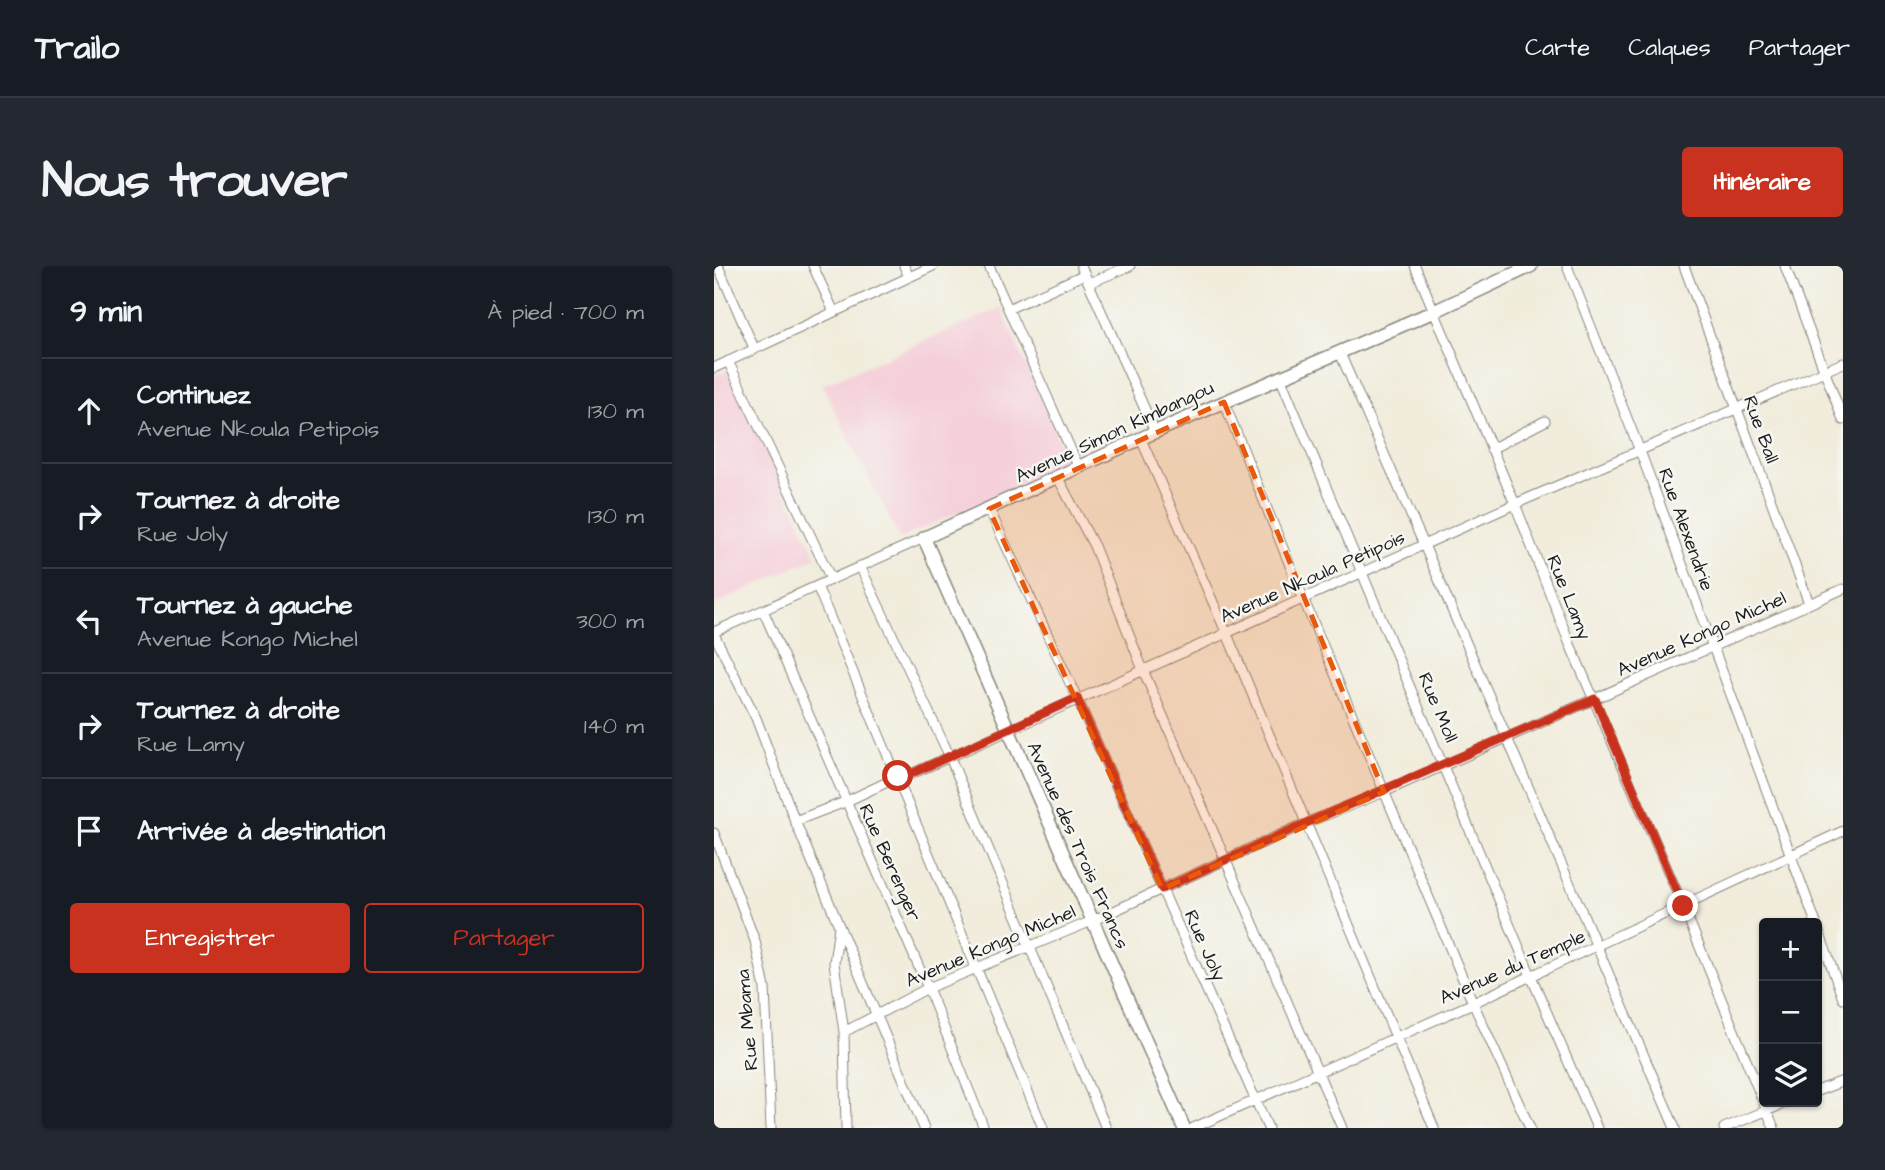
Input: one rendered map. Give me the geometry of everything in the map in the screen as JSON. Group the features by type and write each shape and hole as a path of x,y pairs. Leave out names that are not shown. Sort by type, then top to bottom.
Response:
{"street":[{"path":"718,266 754,348"},
{"path":"813,266 834,312"},
{"path":"904,266 909,277"},
{"path":"714,368 933,266"},
{"path":"989,266 1079,468"},
{"path":"1008,309 1085,275 1130,266"},
{"name":"Rue Lamy","path":"1415,266 1515,504 1569,642 1683,906 1774,1128"},
{"name":"Avenue Simon Kimbangou","path":"714,633 1155,432 1435,311 1531,266"},
{"name":"Rue Alexendrie","path":"1567,266 1640,451 1813,918"},
{"name":"Rue Ball","path":"1684,266 1809,603"},
{"path":"1785,266 1843,420"},
{"path":"1085,275 1155,432"},
{"path":"1339,351 1675,1128"},
{"path":"728,362 831,579"},
{"name":"Avenue Nkoula Petipois","path":"795,821 845,802 898,776 904,777 1515,504 1843,363"},
{"name":"Rue Moll","path":"1280,377 1597,1128"},
{"path":"1224,402 1384,792 1473,1003 1530,1128"},
{"path":"1491,449 1545,421"},
{"path":"1141,439 1227,634 1434,1128"},
{"path":"1058,478 1094,546 1143,670 1342,1128"},
{"name":"Rue Joly","path":"989,509 1077,698 1268,1128"},
{"name":"Avenue des Trois Francs","path":"924,538 1184,1128"},
{"path":"860,566 949,755 1106,1128"},
{"path":"817,586 1043,1128"},
{"name":"Avenue Kongo Michel","path":"844,1032 928,988 1092,921 1306,823 1384,792 1843,589"},
{"name":"Rue Berenger","path":"763,610 928,988 984,1128"},
{"path":"714,633 756,718 795,821 924,1128"},
{"name":"Avenue du Temple","path":"1193,1128 1473,1003 1843,831"},
{"name":"Rue Mbama","path":"714,833 755,941 765,988 771,1128"},
{"path":"839,926 834,963 844,1032 846,1128"},
{"name":"Rue Alexendrie","path":"1822,941 1843,999"},
{"path":"1822,1089 1843,1081"},
{"path":"1724,1128 1773,1107"}],"highlighted area":[{"path":"1224,402 1384,792 1162,889 989,509"}],"shaded area":[{"path":"1001,308 1068,461 900,539 822,385"},
{"path":"727,370 817,557 714,605 714,376"}],"route":[{"path":"898,776 904,777 1077,698 1162,889 1306,823 1384,792 1595,699 1683,906"}]}
